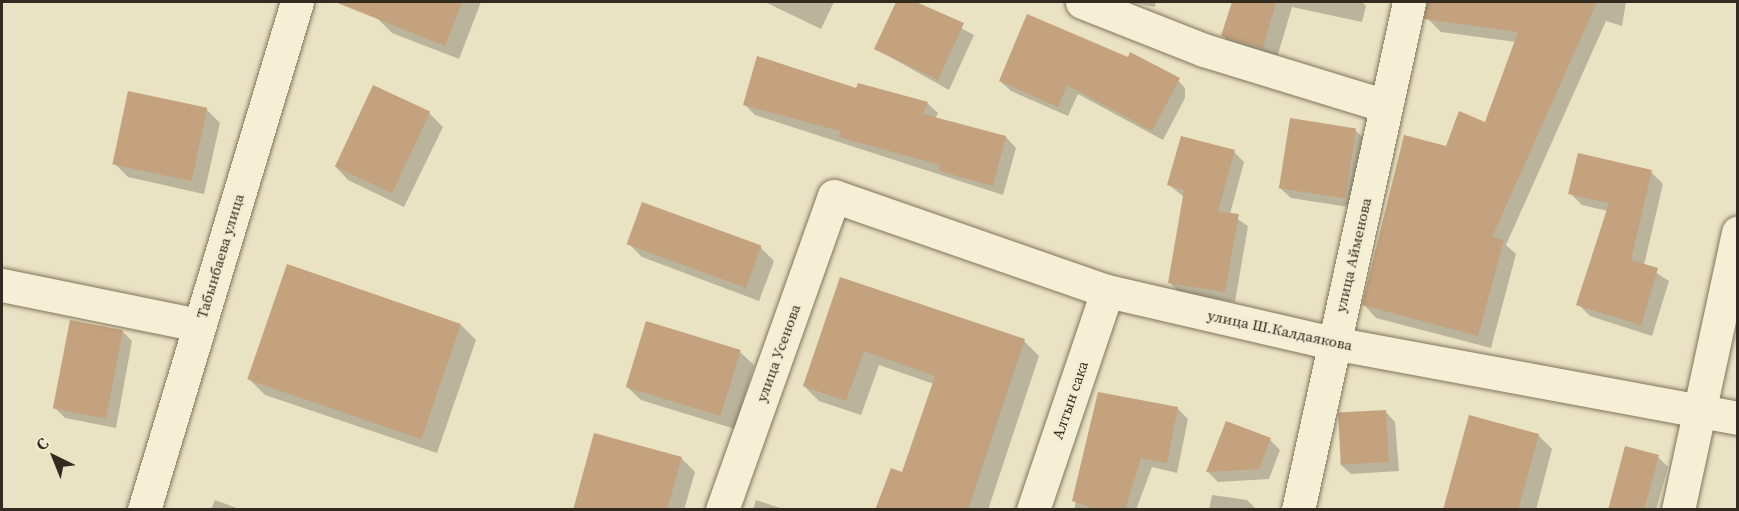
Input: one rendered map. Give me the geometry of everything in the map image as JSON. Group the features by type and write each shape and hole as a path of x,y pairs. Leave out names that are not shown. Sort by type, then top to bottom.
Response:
{"street":[{"name":"Табынбаева улица","path":"144,510 297,2"},
{"path":"1082,2 1204,50 1386,105"},
{"name":"улица Айменова","path":"1298,510 1409,2"},
{"name":"улица Ш.Калдаякова","path":"834,196 1107,291 1333,343 1737,418"},
{"name":"улица Усенова","path":"722,510 834,196"},
{"path":"1678,510 1737,232"},
{"path":"2,285 200,325"},
{"name":"Алтын сака","path":"1033,510 1107,291"}],"building":[{"path":"335,2 462,2 445,46"},
{"path":"896,2 916,2 964,23 938,80 874,49"},
{"path":"1232,2 1276,2 1263,48 1221,36"},
{"path":"1427,2 1597,2 1492,237 1504,240 1478,336 1362,305 1404,135 1446,146 1459,111 1485,122 1518,32 1424,19"},
{"path":"1027,14 1128,57 1130,52 1180,78 1152,131 1067,85 1058,107 999,81"},
{"path":"757,56 856,88 858,83 928,102 923,114 1006,136 993,186 939,171 940,165 839,137 840,131 743,105"},
{"path":"373,85 430,112 392,193 335,167"},
{"path":"128,91 207,108 192,181 112,164"},
{"path":"1290,118 1356,128 1345,199 1279,188"},
{"path":"1181,136 1235,150 1218,211 1239,214 1225,292 1168,283 1184,190 1167,185"},
{"path":"1578,153 1652,170 1631,260 1658,268 1641,325 1576,305 1609,203 1568,194"},
{"path":"642,202 761,245 746,288 627,244"},
{"path":"287,264 461,324 421,439 247,379"},
{"path":"840,277 1025,339 968,510 875,510 891,468 902,472 935,376 864,351 846,401 803,386"},
{"path":"70,320 123,330 106,419 53,408"},
{"path":"646,321 741,350 721,416 626,387"},
{"path":"1098,392 1178,407 1167,463 1141,458 1125,510 1097,510 1072,501"},
{"path":"1386,410 1389,462 1341,464 1338,413"},
{"path":"1469,415 1539,434 1518,510 1443,510"},
{"path":"1226,421 1271,438 1259,469 1206,472"},
{"path":"594,433 682,457 667,510 573,510"},
{"path":"1625,446 1659,455 1644,510 1608,510"}]}
